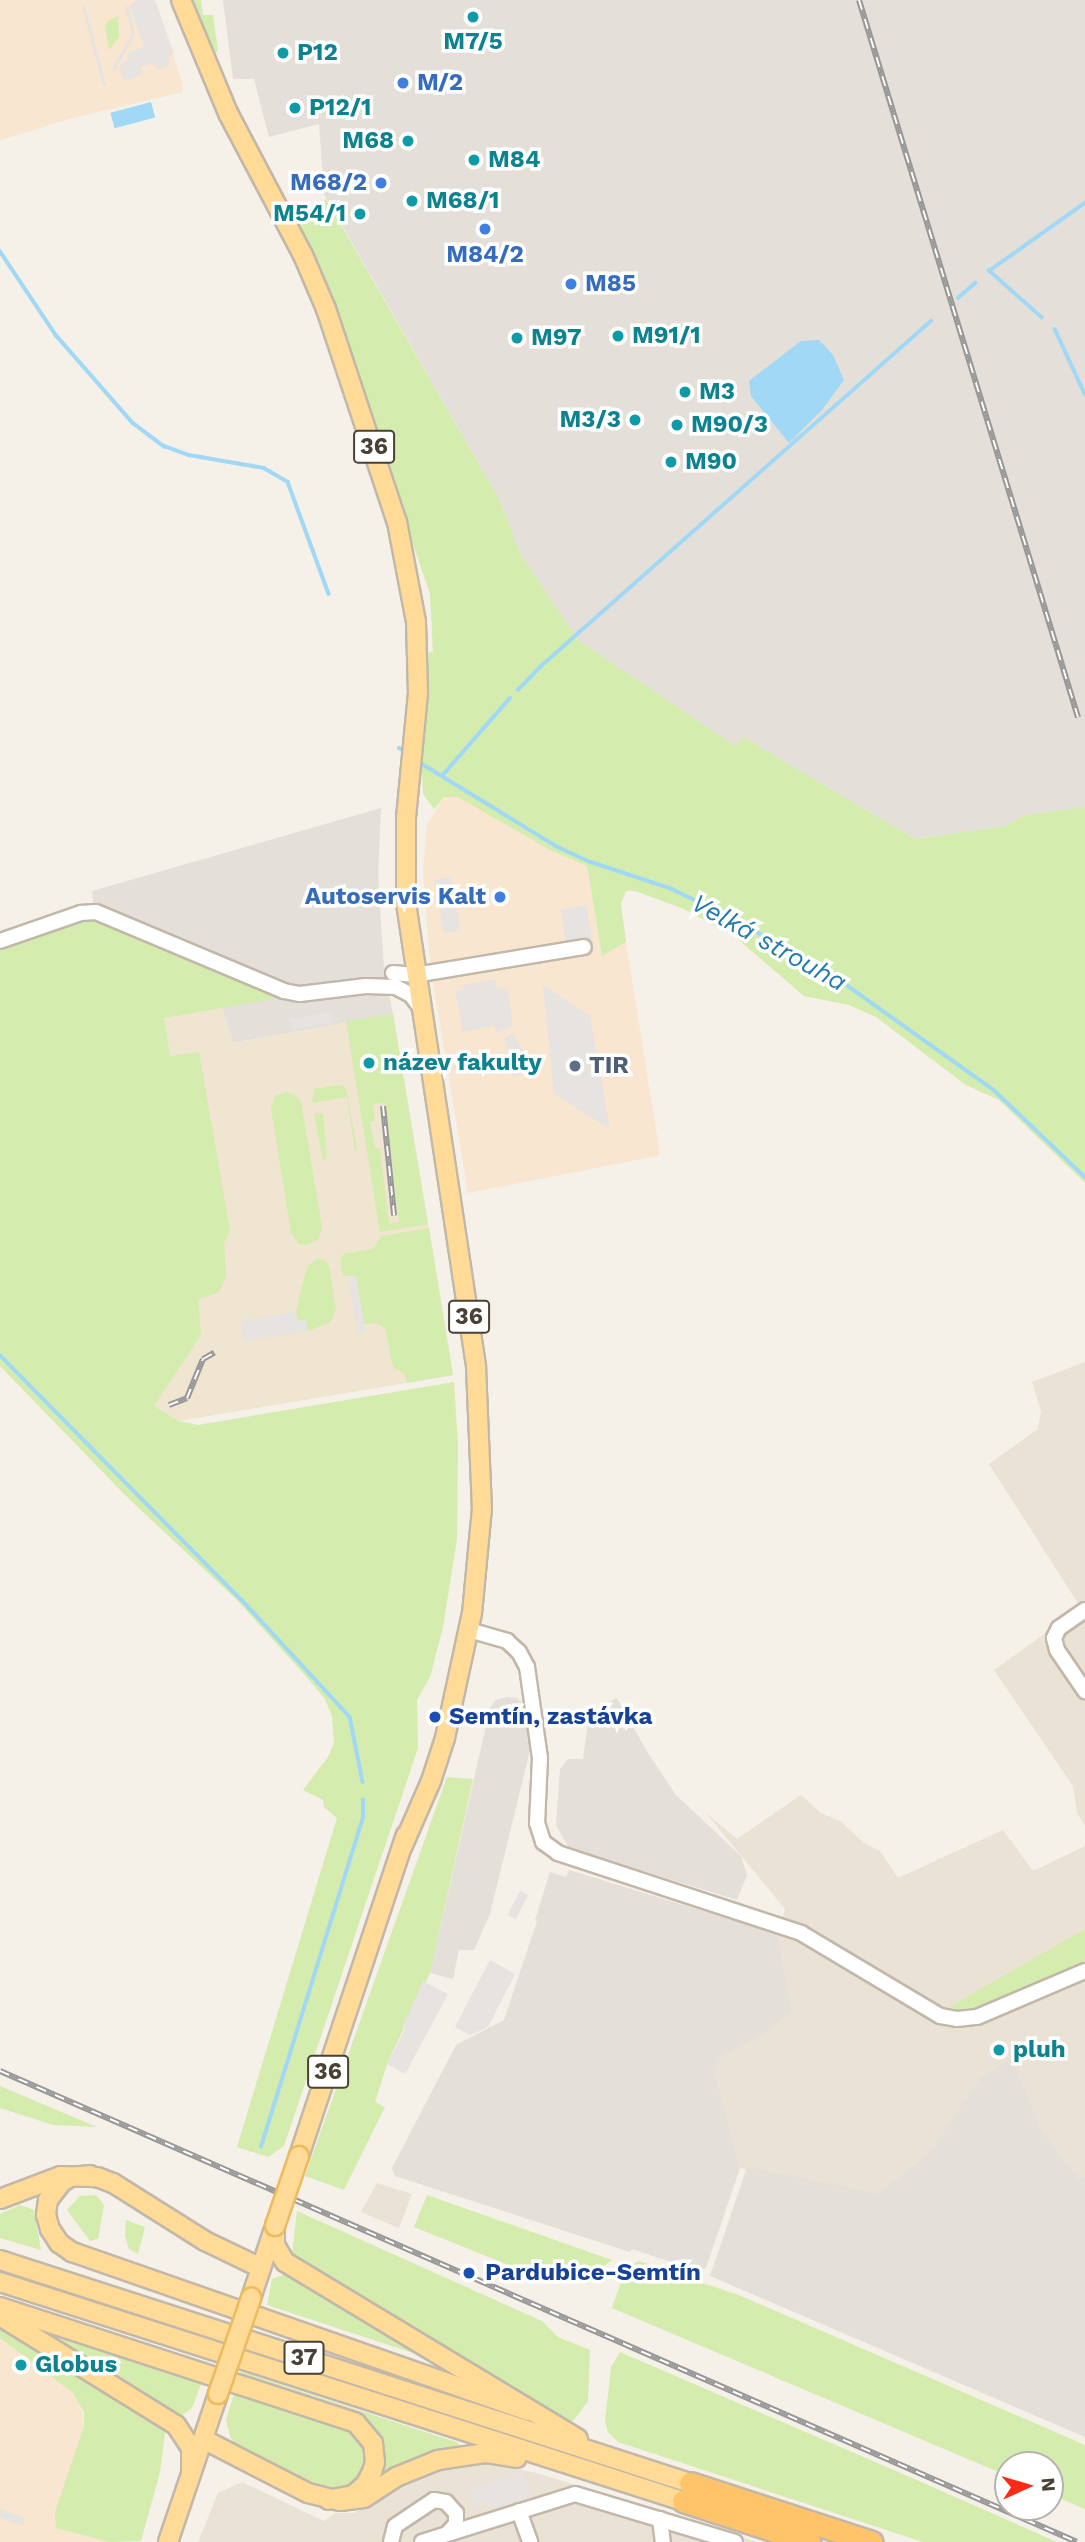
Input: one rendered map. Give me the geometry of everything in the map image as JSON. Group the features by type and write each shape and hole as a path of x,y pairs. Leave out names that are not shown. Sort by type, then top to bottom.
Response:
{"highway":[{"name":"37","path":"687,2492 809,2542"},
{"name":"37","path":"687,2492 872,2542"}],"main road":[{"name":"36","path":"168,2542 403,1845 438,1761 469,1630 481,1528 478,1381 410,946 405,864 409,779 418,693 416,622 407,560 390,495 315,282 228,113 181,0"},
{"path":"90,2175 70,2177 62,2182 48,2200 46,2215 50,2229 59,2243 72,2252 529,2411"},
{"path":"0,2199 56,2177 90,2175 113,2183 205,2241 261,2268"},
{"path":"275,2226 275,2245 285,2262 609,2457"},
{"name":"37","path":"0,2260 609,2457 687,2492"},
{"name":"37","path":"0,2282 602,2475 687,2492"},
{"path":"0,2307 356,2423 373,2443 375,2462 372,2472 365,2485 353,2495 328,2500"},
{"path":"0,2316 176,2425 191,2448 191,2474"},
{"path":"203,2439 328,2500 357,2500 423,2464 469,2454 506,2455 602,2475"},
{"path":"191,2474 209,2458 233,2454"}],"street":[{"path":"0,941 81,913 96,912 117,918 224,969 292,994 359,986 584,947"},
{"path":"395,980 410,946"},
{"path":"395,980 420,1007"},
{"path":"1085,1610 1059,1628 1054,1638 1057,1650 1085,1691"},
{"path":"469,1630 507,1641 519,1652 527,1667 538,1741 537,1823 543,1842 558,1853 801,1933 925,2009 949,2018 986,2014 1085,1971"},
{"path":"422,2542 575,2494 735,2542"},
{"path":"391,2542 395,2526 433,2500 446,2502 456,2513 457,2524 446,2534"},
{"path":"519,2511 530,2542"},
{"path":"660,2519 663,2542"}],"shaded area":[{"path":"0,0 153,0 182,81 183,92 73,118 0,140"},
{"path":"138,0 155,0 174,54 167,57 170,65 157,70 154,63 140,67 142,75 125,81 119,69 121,64 128,60 127,53 144,47 129,5"},
{"path":"223,0 1085,0 1085,807 1025,815 1005,826 915,839 743,737 735,747 578,640 522,557 499,499 324,194 319,124 269,137 254,79 233,79"},
{"path":"85,6 106,85 103,86 82,7"},
{"path":"128,6 135,34 114,72 111,70 132,34 125,7"},
{"path":"444,797 458,797 475,805 550,850 587,866 602,956 626,942 660,1154 657,1156 468,1193 430,964 423,870 427,825"},
{"path":"381,808 378,876 384,969 393,1014 233,1043 221,1005 240,983 94,916 92,891"},
{"path":"451,877 460,930 444,933 434,880"},
{"path":"586,905 593,945 568,950 560,910"},
{"path":"0,956 186,959 241,983 221,1005 234,1043 393,1014 453,1375 179,1421 154,1406"},
{"path":"495,979 497,989 508,988 513,1026 497,1033 494,1025 463,1032 455,991 464,990 463,985"},
{"name":"TIR","path":"543,985 590,1016 610,1129 554,1094"},
{"path":"331,1012 333,1023 292,1030 290,1019"},
{"path":"513,1033 534,1070 513,1077 505,1038"},
{"path":"356,1276 366,1332 358,1334 348,1277"},
{"path":"296,1312 298,1321 306,1320 308,1331 244,1341 241,1321"},
{"path":"1085,1362 1085,1826 1077,1813 1073,1786 994,1670 1081,1608 989,1464 1038,1429 1041,1411 1032,1382"},
{"path":"517,1698 524,1705 530,1750 490,1914 474,1950 459,1950 453,1979 430,1973 490,1708 496,1700"},
{"path":"617,1698 646,1750 676,1795 741,1856 747,1875 737,1900 569,1848 556,1825 560,1769 568,1759 583,1759 588,1723 607,1710 605,1704"},
{"path":"801,1795 821,1813 840,1821 864,1843 880,1851 898,1878 1003,1830 1033,1871 1085,1846 1085,2176 1078,2178 1043,2132 1011,2059 979,2079 930,2152 879,2193 740,2168 715,2073 721,2054 765,2033 792,2012 778,1934 785,1909 706,1813 737,1839"},
{"path":"569,1870 778,1934 792,2012 765,2033 721,2055 715,2073 740,2168 706,2268 697,2271 395,2176 392,2168 456,2045 504,2020 537,1921 535,1920 550,1872 566,1877"},
{"path":"520,1891 528,1895 516,1919 508,1915"},
{"path":"490,1960 515,1974 488,2027 470,2035 455,2027"},
{"path":"423,1981 448,1994 405,2074 387,2064 405,2030 402,2028"},
{"path":"1011,2058 1043,2132 1078,2178 1085,2176 1085,2437 710,2276 747,2167 879,2193 930,2152 979,2079"},
{"path":"377,2183 412,2194 399,2228 361,2212"},
{"path":"0,2338 73,2393 81,2404 84,2425 56,2528 109,2542 0,2542"},
{"path":"470,2464 491,2464 537,2473 757,2542 198,2542 218,2493 242,2482 324,2521 335,2513 354,2513 395,2486 433,2470"},
{"path":"523,2472 531,2496 491,2509 488,2502 474,2507 468,2490"},
{"path":"0,2509 23,2517 24,2526 0,2518"}],"green space":[{"path":"189,0 201,0 203,15 213,15 218,50 214,54 210,54"},
{"path":"118,16 119,37 109,50 105,26 108,21"},
{"path":"326,199 499,499 522,557 578,640 735,746 743,737 915,839 1005,826 1025,815 1085,807 1085,1183 999,1100 966,1085 876,1017 849,1005 804,996 734,936 684,909 635,891 626,891 621,904 626,942 602,956 587,866 550,850 458,797 444,797 434,809 423,794 421,747 425,653 433,652 430,594 324,282 298,225"},
{"path":"94,916 279,998 164,1018 170,1056 199,1052 230,1231 224,1243 226,1276 219,1292 198,1300 201,1335 154,1406 179,1421 198,1425 454,1382 458,1446 457,1539 443,1627 430,1677 417,1700 418,1748 284,2146 268,2157 237,2147 337,1818 324,1807 323,1800 303,1790 328,1757 334,1743 332,1716 325,1699 238,1601 128,1498 0,1366 0,950"},
{"path":"393,1014 428,1224 380,1232 346,1021","holes":["385,1103 399,1222 389,1224 380,1149 375,1147 370,1122 375,1121 373,1104"]},
{"path":"344,1086 347,1092 357,1150 355,1151 347,1097 312,1103 314,1089"},
{"path":"286,1092 295,1095 301,1102 322,1227 319,1239 306,1245 299,1244 291,1233 271,1108 275,1096"},
{"path":"323,1113 327,1159 323,1160 314,1114"},
{"path":"429,1228 453,1375 407,1383 405,1374 393,1367 385,1329 377,1323 364,1324 356,1276 343,1276 340,1260 344,1254 373,1249 381,1236"},
{"path":"317,1259 324,1260 329,1266 336,1309 331,1322 308,1331 306,1320 298,1321 296,1312 307,1267"},
{"path":"447,1777 473,1779 430,1973 387,2064 375,2102 385,2107 344,2190 305,2176"},
{"path":"1085,1929 1085,1960 1080,1966 989,2005 956,2010 951,2006"},
{"path":"0,2086 97,2127 53,2125 0,2108"},
{"path":"96,2195 104,2205 98,2239 90,2241 67,2210 80,2196"},
{"path":"427,2195 612,2260 597,2271 588,2284 548,2272 544,2279 414,2227"},
{"path":"20,2205 34,2210 41,2250 0,2238 0,2214"},
{"path":"297,2211 542,2321 558,2337 590,2350 588,2401 573,2421 565,2421 299,2263 292,2255"},
{"path":"126,2220 145,2227 138,2254 129,2249 125,2236"},
{"path":"639,2261 741,2296 1085,2445 1085,2509 1064,2500 1064,2451 994,2451 994,2470 612,2308 626,2268"},
{"path":"286,2274 419,2355 267,2305 272,2279"},
{"path":"14,2318 203,2379 192,2408 181,2416"},
{"path":"0,2324 166,2426 160,2472 141,2541 109,2542 56,2528 55,2512 84,2426 84,2412 73,2393 0,2338"},
{"path":"620,2352 994,2514 994,2521 1009,2521 1057,2542 923,2542 618,2442 608,2432 605,2422 611,2367"},
{"path":"242,2372 459,2443 458,2449 378,2479 378,2440 240,2377"},
{"path":"235,2391 350,2426 367,2446 368,2460 364,2474 347,2488 312,2487 241,2450 231,2439 226,2420"}],"water":[{"path":"151,102 155,117 115,128 110,113"},
{"path":"819,340 833,355 844,380 822,410 789,443 751,396 749,381 801,341"}],"waterway":[{"path":"1042,318 989,271 1085,203"},
{"name":"Velká strouha","path":"0,251 56,335 133,423 164,446 189,455 264,468 288,482 329,594"},
{"path":"958,298 975,283"},
{"path":"518,690 540,667 931,321"},
{"path":"1055,329 1085,394"},
{"path":"442,776 510,698"},
{"name":"Velká strouha","path":"399,748 404,750"},
{"name":"Velká strouha","path":"419,762 556,846 591,862 672,889 742,923 848,986 994,1090 1085,1177"},
{"path":"0,1355 242,1600 350,1717 363,1782"},
{"path":"261,2147 363,1817 363,1800"}],"railway":[{"path":"859,0 1078,717"},
{"path":"383,1106 394,1215"},
{"path":"169,1405 187,1398 203,1359 214,1353"},
{"path":"0,2071 1077,2542"}],"place":[{"name":"M7/5","path":"473,17"},
{"name":"P12","path":"283,53"},
{"name":"M/2","path":"403,83"},
{"name":"P12/1","path":"295,108"},
{"name":"M68","path":"408,141"},
{"name":"M84","path":"474,160"},
{"name":"M68/2","path":"381,183"},
{"name":"M68/1","path":"412,201"},
{"name":"M54/1","path":"360,214"},
{"name":"M84/2","path":"485,229"},
{"name":"M85","path":"571,284"},
{"name":"M91/1","path":"618,336"},
{"name":"M97","path":"517,338"},
{"name":"M3","path":"685,392"},
{"name":"M3/3","path":"635,420"},
{"name":"M90/3","path":"677,425"},
{"name":"M90","path":"671,462"},
{"name":"Autoservis Kalt","path":"500,897"},
{"name":"název fakulty","path":"369,1063"},
{"name":"TIR","path":"575,1066"},
{"name":"Semtín, zastávka","path":"435,1717"},
{"name":"pluh","path":"999,2050"},
{"name":"Pardubice-Semtín","path":"469,2273"},
{"name":"Globus","path":"21,2365"}]}
